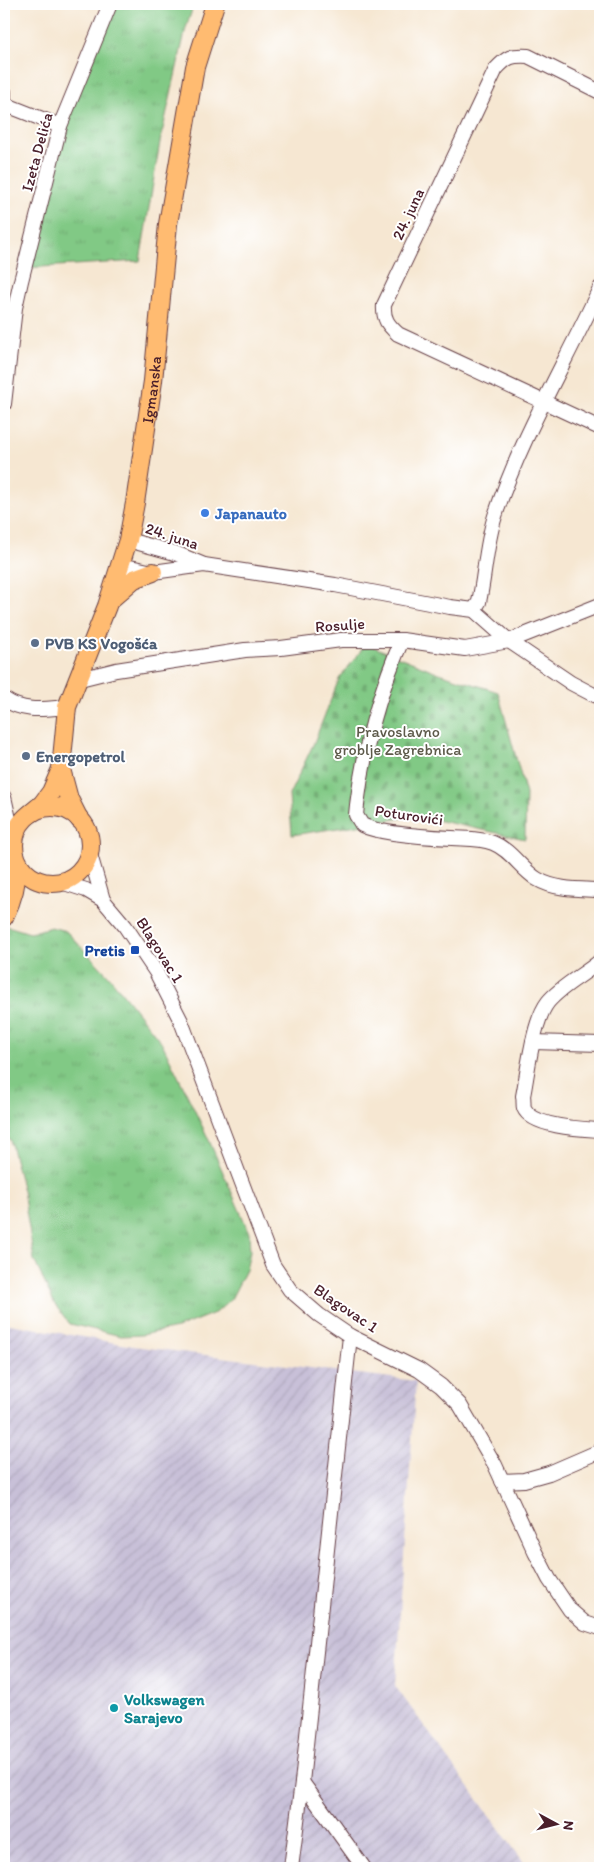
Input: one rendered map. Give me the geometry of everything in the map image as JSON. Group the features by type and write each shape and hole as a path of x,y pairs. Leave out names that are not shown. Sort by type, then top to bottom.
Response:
{"main road":[{"name":"Igmanska","path":"28,816 42,804 51,792 61,770 67,707 108,602 128,540 137,495 153,381 168,224 195,67 215,4"},
{"path":"108,602 134,579 153,572"},
{"name":"Igmanska","path":"61,770 70,799 79,819"},
{"path":"55,807 68,811 79,819 88,834 89,851 86,862 80,871 71,878 61,882 43,883 33,887 6,913 15,888 17,874 14,838 19,826 28,816 42,809 55,807"},
{"path":"15,856 24,871 32,878 43,883"}],"street":[{"name":"Izeta Delića","path":"4,404 15,308 60,126 110,4"},
{"name":"24. juna","path":"543,403 398,334 384,316 384,305 496,69 504,60 514,55 528,56 600,92"},
{"path":"4,92 4,104 60,126"},
{"path":"600,288 581,330 543,403 509,478 494,518 479,602 474,610 510,641 571,683 600,696"},
{"path":"543,403 600,428"},
{"name":"24. juna","path":"128,540 175,553 204,565 335,585 474,610"},
{"name":"24. juna","path":"121,565 153,572 204,565"},
{"name":"Rosulje","path":"76,680 116,670 245,650 281,648 341,640 402,640 465,649 510,641 600,605"},
{"name":"Poturovići","path":"402,640 386,677 367,746 356,815 362,825 400,833 480,840 494,843 506,850 538,880 552,886 600,890"},
{"path":"4,700 24,710 67,707"},
{"path":"4,800 28,816"},
{"path":"4,800 15,856"},
{"path":"89,851 102,900"},
{"name":"Blagovac 1","path":"61,882 86,890 102,900 125,926 156,972 181,1021 273,1265 290,1290 318,1314 350,1336 419,1370 441,1386 460,1405 502,1481 535,1552 554,1586 570,1610 585,1623 600,1628"},
{"path":"600,961 560,990 548,1003 539,1018 524,1096 524,1107 530,1116 574,1129 600,1130"},
{"path":"534,1042 600,1044"},
{"path":"291,1868 350,1336"},
{"path":"502,1481 524,1480 549,1473 600,1451"},
{"path":"302,1782 364,1868"}],"shaded area":[{"path":"4,1323 133,1346 416,1381 395,1686 528,1868 4,1868"}],"green space":[{"path":"114,4 194,4 186,28 160,142 140,261 24,268 60,126"},
{"name":"Pravoslavno groblje Zagrebnica","path":"366,644 442,674 498,692 526,794 525,839 417,816 292,835 289,795 313,745 339,679"},
{"path":"4,925 30,933 51,927 66,931 108,975 162,1043 208,1138 249,1232 250,1252 246,1270 231,1299 217,1312 177,1328 141,1335 121,1336 70,1324 55,1305 34,1260 23,1191 10,1140 4,1135"}],"place":[{"name":"Japanauto","path":"205,513"},
{"name":"PVB KS Vogošća","path":"35,643"},
{"name":"Energopetrol","path":"26,756"},
{"name":"Pretis","path":"135,950"},
{"name":"Volkswagen Sarajevo","path":"114,1708"}]}
